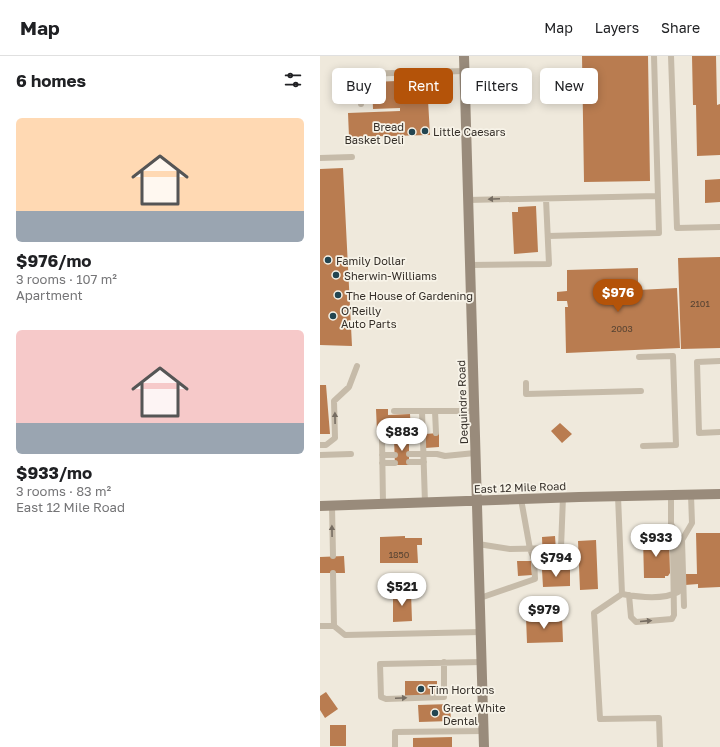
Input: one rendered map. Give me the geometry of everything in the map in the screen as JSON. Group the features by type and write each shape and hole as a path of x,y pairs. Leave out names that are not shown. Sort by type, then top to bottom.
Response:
{"main road":[{"name":"Dequindre Road","path":"464,56 464,68"},
{"name":"Dequindre Road","path":"465,104 484,747"},
{"name":"East 12 Mile Road","path":"320,506 563,497 720,494"}],"lane":[{"path":"548,236 659,233 654,56"},
{"path":"671,56 677,228 720,227"},
{"path":"386,73 461,70"},
{"path":"320,158 352,157"},
{"path":"468,200 658,196"},
{"path":"470,265 548,264 546,199"},
{"path":"639,357 673,356 676,445 643,446"},
{"path":"720,361 697,362 699,433 720,432"},
{"path":"320,446 326,445 335,438 334,401 349,387 357,366"},
{"path":"526,383 526,394 640,391"},
{"path":"422,411 426,503"},
{"path":"435,411 436,433"},
{"path":"394,412 474,411"},
{"path":"383,504 382,438 423,436"},
{"path":"409,454 424,455 436,451 445,456 475,453"},
{"path":"320,455 351,454"},
{"path":"382,455 395,455"},
{"path":"409,462 424,462"},
{"path":"382,463 395,463"},
{"path":"671,495 671,524 673,540"},
{"path":"684,606 682,540 692,523 691,495"},
{"path":"618,496 622,594"},
{"path":"478,544 510,549 561,548 563,497"},
{"path":"480,598 535,579 534,559 530,549 522,499"},
{"path":"332,506 333,556"},
{"path":"660,747 659,718 600,719 594,613 622,594 645,598 674,594 678,592 676,533 671,524"},
{"path":"630,595 631,617 636,622 672,618 674,615 673,550"},
{"path":"333,573 334,626"},
{"path":"320,626 334,626 345,635 481,632"},
{"path":"444,662 444,697 386,699 381,696 380,664 444,662 482,662"},
{"path":"395,747 395,732 484,731"}],"building":[{"path":"582,56 648,56 650,181 584,182 583,104 598,104 598,68 582,68"},
{"path":"692,56 716,56 717,105 720,104 720,155 697,156 696,105 693,105"},
{"path":"386,81 394,81 394,104 428,104 430,135 349,137 348,113 400,111 400,108 373,109 373,104 386,104"},
{"path":"343,168 352,346 320,345 320,169"},
{"path":"720,179 720,202 705,203 705,180"},
{"path":"536,206 538,252 514,254 512,212 518,212 518,207"},
{"path":"720,257 720,348 681,349 678,258"},
{"path":"638,268 638,290 677,288 680,348 566,353 565,307 568,307 567,301 557,301 557,292 567,291 567,270"},
{"path":"320,385 326,385 330,434 320,434"},
{"path":"376,409 388,409 388,415 410,414 411,431 377,432"},
{"path":"560,423 572,434 562,443 551,431"},
{"path":"439,433 439,447 425,448 425,434"},
{"path":"409,438 409,465 395,465 394,439"},
{"path":"696,533 720,533 720,587 698,588 698,584 685,585 685,574 697,574"},
{"path":"405,536 405,538 422,538 422,545 417,545 418,563 380,563 380,537"},
{"path":"555,536 557,565 543,565 542,537"},
{"path":"643,538 669,538 670,573 668,576 665,576 665,578 644,578"},
{"path":"596,540 598,589 580,590 578,541"},
{"path":"344,556 345,573 320,573 320,557"},
{"path":"517,561 531,561 532,575 518,576"},
{"path":"570,569 570,586 543,587 542,570"},
{"path":"393,592 411,592 412,621 393,622"},
{"path":"562,616 563,642 527,643 526,617"},
{"name":"Tim Hortons","path":"405,681 437,681 437,696 405,696"},
{"path":"326,692 338,709 325,718 320,710 320,696"},
{"name":"Great White Dental","path":"450,704 451,721 419,722 418,705"},
{"path":"330,725 346,725 346,746 330,746"},
{"path":"452,737 452,747 413,747 413,738"}],"place":[{"name":"Little Caesars","path":"425,131"},
{"name":"Bread Basket Deli","path":"412,132"},
{"name":"Family Dollar","path":"328,260"},
{"name":"Sherwin-Williams","path":"336,275"},
{"name":"The House of Gardening","path":"338,295"},
{"name":"O'Reilly Auto Parts","path":"333,316"},
{"name":"Tim Hortons","path":"421,689"},
{"name":"Great White Dental","path":"435,713"}]}
